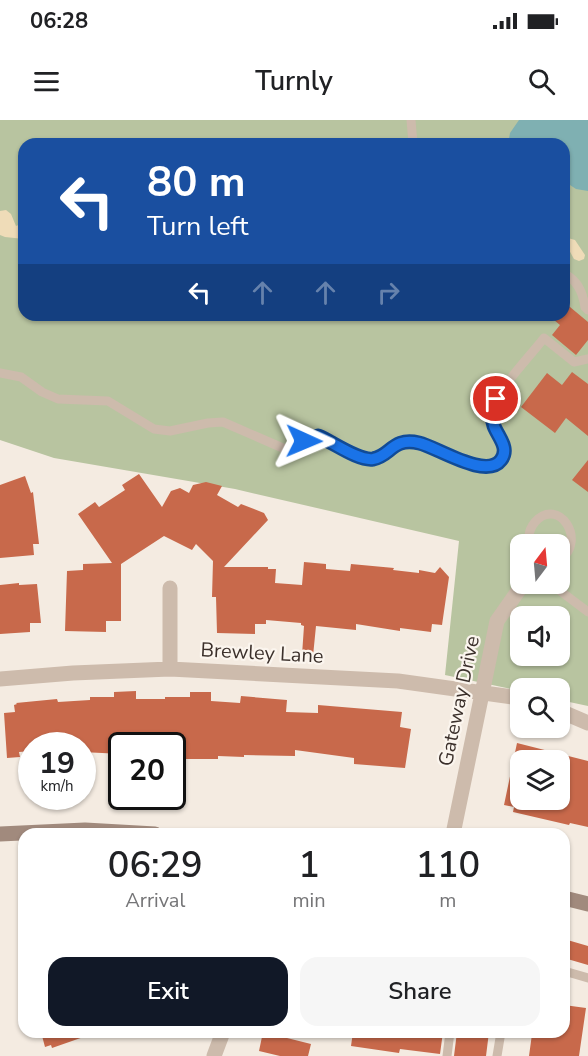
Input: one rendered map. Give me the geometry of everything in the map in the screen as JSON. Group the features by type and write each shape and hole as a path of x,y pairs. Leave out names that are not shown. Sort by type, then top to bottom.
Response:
{"main road":[{"path":"0,834 18,833"},
{"path":"570,900 588,904"}],"street":[{"path":"170,588 170,669"},
{"name":"Gateway Drive","path":"454,828 497,621 516,594"},
{"name":"Brewley Lane","path":"0,680 73,673 170,669 398,681 510,697"},
{"path":"570,715 588,723"},
{"path":"214,1056 221,1038"}],"lane":[{"path":"411,120 412,138"},
{"path":"570,279 577,284 584,298 585,308 588,310"},
{"path":"0,373 21,377 42,392 57,399 108,402 147,426 161,431 223,422 285,449 292,449 311,437 318,436 372,459 396,445 407,442 431,447 471,465 495,465 501,461 504,454 504,447 492,418 496,399 544,338 574,362 588,359"},
{"path":"531,534 537,520 549,514 564,518 574,529 575,536 570,552"},
{"path":"564,594 588,612"},
{"path":"570,973 588,978"},
{"path":"447,1056 449,1038"},
{"path":"497,1056 500,1038"}],"green space":[{"path":"0,120 588,120 588,706 570,702 570,678 510,678 510,689 445,675 459,541 235,489 54,458 0,440"}],"sand":[{"path":"6,210 11,214 16,226 18,225 18,238 0,235 0,211"},
{"path":"570,239 575,240 585,255 584,259 579,261 574,259 570,252"}],"water":[{"path":"519,120 588,120 588,191 576,189 570,185 570,138 509,138"}],"building":[{"path":"570,307 588,322 588,340 576,355 552,335 560,325 555,321 570,321"},
{"path":"572,372 588,384 588,436 566,418 555,433 521,407 547,373 562,385"},
{"path":"588,460 588,492 572,480"},
{"path":"139,474 162,507 171,491 180,488 189,493 193,485 206,482 222,486 217,495 238,507 241,504 264,513 268,520 224,567 276,569 275,583 302,585 304,562 326,564 326,569 350,571 351,564 419,573 419,570 435,573 440,567 449,577 442,625 432,624 431,632 400,628 400,631 356,624 356,630 316,626 313,656 302,655 304,626 301,623 266,620 266,624 255,624 255,634 217,633 216,597 212,597 213,561 196,544 192,550 164,536 121,564 121,621 106,621 106,632 65,631 67,571 83,570 83,564 112,563 78,514 95,502 99,507 125,490 122,485"},
{"path":"25,476 31,493 33,492 39,544 33,544 34,555 0,558 0,485"},
{"path":"19,583 19,585 37,584 41,623 30,623 30,632 0,634 0,585"},
{"path":"136,691 136,699 190,697 190,692 211,692 211,701 240,703 241,696 287,700 286,712 318,713 318,705 402,712 400,727 411,729 405,768 354,764 354,758 295,750 295,756 244,755 244,757 218,756 218,759 186,759 186,732 108,732 108,753 96,753 96,732 18,732 18,757 7,758 4,713 15,712 16,703 57,699 58,702 90,700 90,697 114,697 114,692"},
{"path":"517,743 545,750 516,750"},
{"path":"570,756 588,761 588,827 513,812 513,810 570,810"},
{"path":"510,776 510,806 504,805"},
{"path":"570,941 588,946 588,965 570,960"},
{"path":"570,1006 586,1008 579,1056 529,1056 531,1038 570,1038"},
{"path":"43,1038 81,1038 52,1048 51,1045 45,1047"},
{"path":"262,1038 287,1038 311,1044 308,1056 280,1056 259,1051"},
{"path":"352,1038 442,1038 440,1054 400,1049 399,1053 351,1046"},
{"path":"456,1038 488,1038 486,1056 454,1056"}],"route":[{"path":"304,441 318,436 372,459 396,445 407,442 419,443 471,465 495,465 501,461 504,454 504,447 492,418 496,399"}]}
